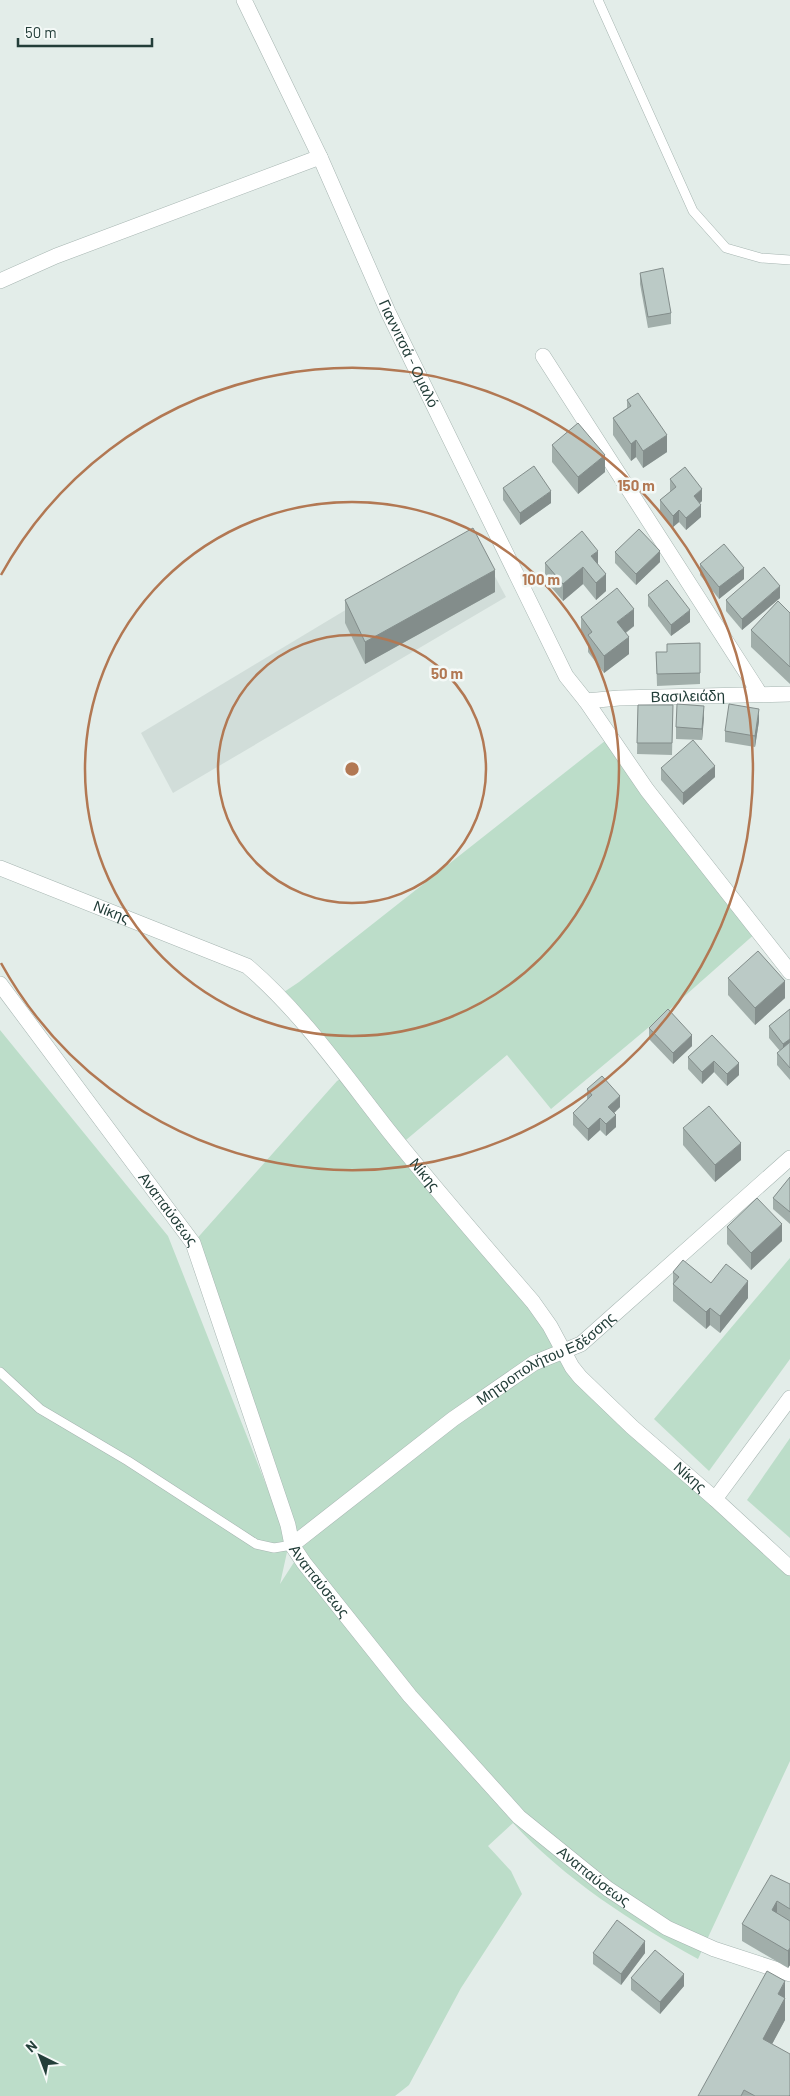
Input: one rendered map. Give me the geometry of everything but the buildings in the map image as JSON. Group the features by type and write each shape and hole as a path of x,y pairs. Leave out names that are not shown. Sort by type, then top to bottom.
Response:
{"street":[{"name":"Γιαννιτσά - Ομαλό","path":"244,0 320,157 388,312 566,676 586,701 654,798 788,968"},
{"path":"0,281 56,256 320,157"},
{"path":"543,356 760,694"},
{"name":"Βασιλειάδη","path":"586,701 619,698 790,694"},
{"name":"Νίκης","path":"0,868 246,966 262,979 319,1042 400,1145 533,1302 550,1326 580,1377 790,1568"},
{"name":"Αναπαύσεως","path":"0,984 193,1243 288,1525 292,1545 304,1563 410,1696 519,1817 608,1889 667,1928 714,1949 790,1974"},
{"name":"Μητροπολήτου Εδέσσης","path":"292,1545 453,1419 534,1363 581,1344 790,1158"},
{"path":"715,1499 790,1398"}],"lane":[{"path":"598,0 693,211 726,248 761,258 790,260"},
{"path":"0,1372 40,1409 128,1460 256,1544 274,1548 292,1545"}],"shaded area":[{"path":"472,534 506,597 173,793 141,733"}],"green space":[{"path":"610,737 757,932 661,1017 551,1109 507,1055 400,1145 489,1251 572,1367 790,1568 790,1761 698,1959 649,1931 576,1881 532,1843 513,1823 488,1846 511,1871 522,1894 461,1988 409,2085 395,2096 0,2096 0,1030 168,1236 289,1543 280,1584 298,1556 193,1243 337,1081 345,1076 278,996 299,982"},
{"path":"790,1258 790,1359 709,1471 654,1419"},
{"path":"790,1438 790,1538 747,1500"}]}
